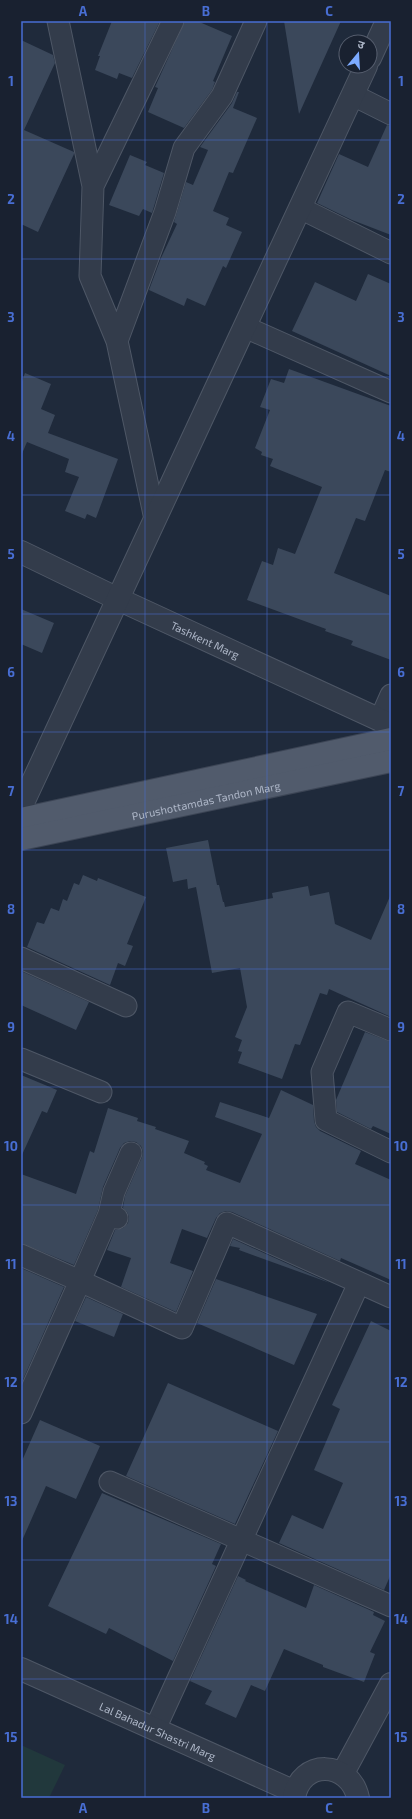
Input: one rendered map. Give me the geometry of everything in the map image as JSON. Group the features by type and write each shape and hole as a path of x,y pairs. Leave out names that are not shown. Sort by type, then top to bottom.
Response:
{"main road":[{"path":"21,819 391,739"},
{"name":"Purushottamdas Tandon Marg","path":"21,839 391,761"}],"street":[{"path":"58,21 92,186 90,276 117,341 155,519"},
{"path":"92,186 173,21"},
{"path":"117,341 165,212 184,148 222,96 256,21"},
{"path":"378,41 387,21"},
{"path":"21,807 362,74"},
{"path":"353,95 391,114"},
{"path":"300,208 391,253"},
{"path":"245,327 391,392"},
{"name":"Tashkent Marg","path":"21,552 118,599 385,722"},
{"path":"385,722 391,695"},
{"path":"21,958 126,1006"},
{"path":"391,1030 348,1012 322,1072 326,1120 391,1152"},
{"path":"21,1059 101,1092"},
{"path":"21,1413 80,1281 113,1216 114,1192 131,1153"},
{"path":"21,1255 182,1328 227,1223 391,1298"},
{"path":"155,1729 359,1283"},
{"path":"110,1482 391,1606"},
{"name":"Lal Bahadur Shastri Marg","path":"21,1669 155,1729 295,1795"},
{"path":"342,1773 391,1684"},
{"path":"295,1795 300,1781 309,1774 320,1769 332,1769 342,1773 351,1780 358,1798"}],"green space":[{"path":"21,1745 65,1765 49,1798 21,1798"}],"building":[{"path":"112,21 160,21 132,78 119,73 117,79 95,70 100,56 98,56"},
{"path":"185,21 197,21 232,36 213,81 215,82 212,90 184,128 148,112 158,88 155,87"},
{"path":"284,21 341,21 299,114"},
{"path":"21,40 53,55 55,63 24,130 74,152 38,232 21,224"},
{"path":"237,92 239,92 233,108 257,118 233,173 229,172 213,211 229,218 226,225 242,232 226,268 223,266 205,306 187,298 184,306 149,290 161,258 177,224 174,222 186,182 193,185 208,150 200,147 232,103"},
{"path":"387,125 391,126 391,235 352,220 317,203 339,154 368,167"},
{"path":"130,155 147,162 145,165 164,173 152,213 143,209 139,216 109,205"},
{"path":"368,274 391,284 391,376 292,331 315,282 356,301"},
{"path":"289,369 391,406 391,472 385,470 365,521 356,518 334,573 391,596 391,660 351,645 353,641 325,631 326,629 247,600 262,561 273,565 278,548 295,554 322,487 270,466 273,459 261,455 262,452 255,448 270,410 260,407 271,379 284,383"},
{"path":"25,373 51,384 41,409 55,415 48,433 118,459 96,518 87,514 85,519 65,511 79,477 65,472 69,459 27,442 21,456 21,384"},
{"path":"21,609 54,623 42,653 21,644"},
{"path":"208,840 217,885 219,885 225,907 273,898 272,893 308,886 310,896 329,892 335,924 371,940 391,894 391,1017 329,989 327,995 320,993 300,1045 295,1044 282,1079 238,1063 242,1052 238,1051 242,1040 235,1037 247,1007 240,968 212,973 196,887 188,889 187,879 173,882 166,848"},
{"path":"83,875 97,881 98,878 146,897 127,944 133,946 125,966 118,963 110,985 27,947 37,922 44,924 51,908 59,911 63,899 67,901 74,883 79,885"},
{"path":"21,971 89,1002 76,1030 21,1005"},
{"path":"365,1032 391,1042 391,1134 373,1126 371,1129 337,1112 336,1100"},
{"path":"21,1075 57,1090 47,1113 42,1111 21,1157"},
{"path":"281,1090 313,1105 314,1121 316,1127 320,1131 361,1151 355,1164 391,1180 391,1280 341,1258 340,1261 232,1212 226,1211 220,1213 216,1218 207,1238 182,1229 170,1263 193,1271 176,1312 121,1287 131,1258 107,1250 115,1230 123,1228 128,1223 129,1217 123,1208 125,1196 142,1157 143,1152 141,1146 136,1142 130,1141 124,1143 120,1148 103,1187 98,1210 74,1265 21,1243 21,1174 76,1194 90,1151 94,1153 108,1108 138,1118 137,1121 156,1127 155,1129 189,1141 184,1153 205,1162 204,1164 208,1166 206,1170 240,1183 262,1134 215,1117 220,1102 269,1118"},
{"path":"233,1239 330,1283 239,1250 240,1248 230,1246"},
{"path":"21,1268 64,1287 21,1384"},
{"path":"216,1279 317,1314 294,1365 197,1323"},
{"path":"86,1297 123,1314 114,1337 75,1321"},
{"path":"371,1321 391,1331 391,1574 384,1590 279,1543 292,1515 323,1529 343,1483 314,1470 340,1409 332,1405"},
{"path":"168,1383 278,1431 235,1524 126,1476"},
{"path":"40,1420 100,1446 76,1499 46,1486 21,1543 21,1463"},
{"path":"102,1493 221,1544 212,1564 216,1566 173,1661 109,1628 106,1634 48,1606"},
{"path":"238,1576 246,1580 245,1581 306,1608 314,1585 374,1612 373,1615 385,1621 370,1652 375,1654 364,1682 323,1667 323,1665 284,1649 265,1691 251,1685 236,1718 205,1704 212,1691 190,1681"}]}
